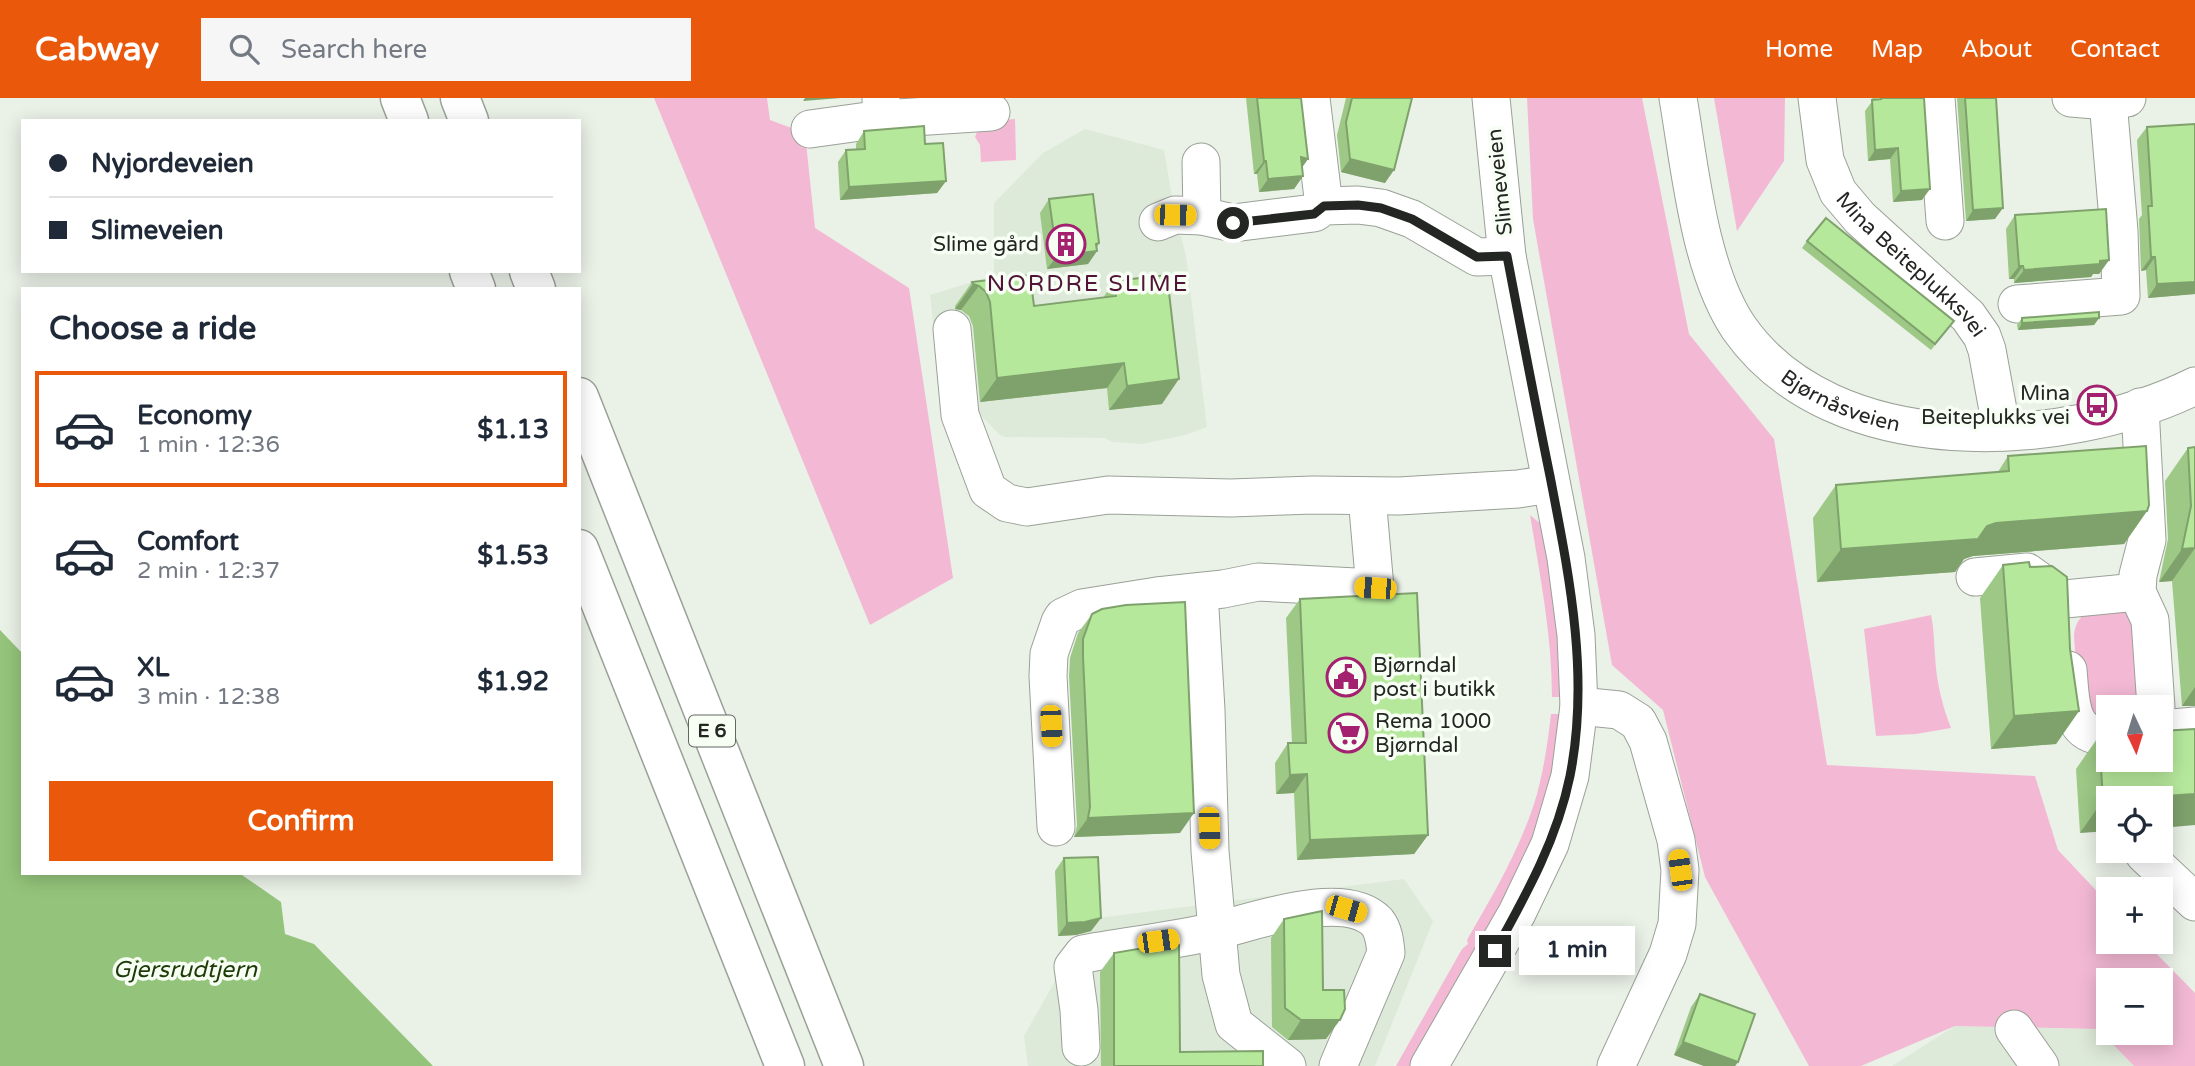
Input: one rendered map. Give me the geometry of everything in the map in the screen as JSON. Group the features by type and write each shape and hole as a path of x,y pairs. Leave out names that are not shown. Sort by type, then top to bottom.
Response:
{"highway":[{"path":"400,98 408,119"},
{"path":"460,98 468,119"},
{"name":"E 6","path":"581,402 844,1066"},
{"name":"E 6","path":"581,554 785,1066"}],"street":[{"path":"1311,98 1324,206"},
{"name":"Slimeveien","path":"1429,1066 1517,913 1550,844 1570,776 1579,706 1579,669 1572,599 1507,256 1491,98"},
{"name":"Bjørnåsveien","path":"1678,98 1701,231 1709,261 1728,309 1752,344 1806,390 1833,405 1895,423 1970,433 2057,427 2111,416 2195,386"},
{"name":"Mina Beiteplukksvei","path":"1818,98 1825,160 1839,192 1860,218 1969,316 1982,336 1992,373 2002,432"},
{"path":"1936,98 1945,221"},
{"path":"2017,304 2121,296 2118,99 2071,98"},
{"path":"810,129 881,108 991,112"},
{"path":"1201,162 1202,216"},
{"path":"1158,222 1175,215 1202,216 1233,223 1314,214 1324,206 1358,205 1381,208 1412,219 1477,257 1507,256"},
{"path":"952,329 960,415 988,490 1007,503 1027,507 1108,495 1367,497 1518,489 1551,484"},
{"path":"2140,407 2147,540 2138,575 2137,592 2150,620 2155,695"},
{"path":"1056,827 1048,676 1049,654 1063,617 1082,608 1258,582 1375,588 1367,497"},
{"path":"1975,577 2027,572 2065,623 2070,692 2075,719 2085,730 2096,734"},
{"path":"1199,592 1210,851 1221,975 1234,1024 1287,1066"},
{"path":"2065,623 2137,592"},
{"path":"1579,706 1619,710 1637,722 1648,741 1676,840 1680,870 1678,924 1668,954 1616,1066"},
{"path":"2174,728 2195,726"},
{"path":"2154,863 2195,902"},
{"path":"1081,1047 1073,967 1083,954 1217,930 1264,916 1311,908 1346,909 1364,914 1377,922 1384,936 1386,953 1338,1066"},
{"path":"2014,1029 2040,1066"}],"shaded area":[{"path":"654,98 767,98 770,120 805,133 815,228 909,288 953,578 870,625"},
{"path":"1527,98 1642,98 1689,334 1774,439 1827,765 2035,776 2058,850 2096,890 2096,954 2157,954 2170,968 2096,968 2096,1029 1955,1026 1861,1066 1809,1066 1705,877 1663,710 1612,665 1533,219"},
{"path":"1714,98 1785,98 1784,161 1737,231"},
{"path":"1015,119 1016,160 981,162 980,145 975,137 981,122"},
{"path":"1085,129 1164,150 1174,209 1186,256 1207,427 1185,435 1142,444 1113,442 1104,438 1005,437 976,410 943,406 930,295 994,275 994,203 1043,153"},
{"path":"1530,515 1542,525 1558,609 1564,697 1552,697 1548,628"},
{"path":"2106,604 2132,614 2142,695 2096,695 2096,717 2079,704 2074,637 2080,619"},
{"path":"1931,615 1938,683 1951,728 1916,734 1876,736 1864,629"},
{"path":"1551,714 1563,714 1557,755 1538,829 1515,881 1410,1066 1396,1066 1462,949 1468,944 1467,940 1524,832 1546,754"},
{"path":"1404,879 1433,921 1375,1066 1028,1066 1024,1036 1090,919"},
{"path":"2173,971 2195,993 2195,1066 2134,1066 2114,1045 2173,1045"},
{"path":"1955,1026 2096,1029 2096,1045 2114,1045 2134,1066 1892,1066"}],"water":[{"name":"Gjersrudtjern","path":"0,630 21,652 21,875 242,875 281,902 285,934 314,944 433,1066 0,1066"}],"building":[{"path":"1257,98 1301,98 1308,159 1301,157 1303,176 1268,179"},
{"path":"1352,98 1412,98 1394,170 1350,159 1346,122"},
{"path":"1924,98 1930,189 1901,191 1898,148 1875,150 1872,100"},
{"path":"1965,98 1996,98 2003,208 1973,210"},
{"path":"2195,124 2195,282 2157,284 2155,257 2151,257 2148,206 2152,206 2147,127"},
{"path":"924,126 925,144 943,143 946,181 849,187 846,150 865,149 864,131"},
{"name":"Slime gård","path":"1093,194 1099,243 1096,244 1097,251 1057,256 1049,199"},
{"path":"2106,209 2109,260 2100,261 2100,264 2024,270 2023,266 2019,266 2015,215"},
{"path":"1826,218 1954,321 1935,344 1807,241"},
{"path":"1030,275 1034,306 1116,296 1114,281 1167,275 1179,379 1127,386 1124,363 997,378 990,302 986,292 972,282"},
{"path":"2099,312 2099,318 2022,323 2022,318"},
{"path":"2146,446 2147,511 1996,523 1987,526 1978,539 1841,549 1836,485 2009,471 2008,456"},
{"path":"2195,447 2195,548 2182,549 2191,506 2188,448"},
{"path":"2029,562 2030,567 2052,566 2067,577 2070,649 2079,711 2014,716 2003,565"},
{"path":"1417,593 1428,835 1310,840 1307,774 1290,775 1288,743 1306,743 1300,599"},
{"path":"1185,602 1194,813 1088,818 1090,807 1083,639 1092,614 1102,609 1126,605"},
{"path":"2195,729 2195,794 2173,795 2173,786 2102,786 2101,772 2174,772 2174,730"},
{"path":"1098,857 1101,918 1067,923 1064,858"},
{"path":"1322,911 1323,990 1344,990 1345,1009 1340,1020 1301,1020 1285,1008 1284,919"},
{"path":"1161,945 1179,945 1180,1052 1263,1051 1263,1066 1114,1066 1114,953"},
{"path":"1700,994 1755,1014 1738,1062 1683,1042"}],"place":[{"name":"Slime gård","path":"1066,244"},
{"name":"Mina Beiteplukks vei","path":"2097,405"},
{"name":"Bjørndal post i butikk","path":"1346,677"},
{"name":"Rema 1000 Bjørndal","path":"1348,733"}],"district":[{"name":"NORDRE SLIME","path":"1088,284"}],"route":[{"path":"1233,223 1314,214 1324,206 1358,205 1381,208 1412,219 1477,257 1507,256 1566,558 1579,669 1579,706 1570,776 1562,809 1536,875 1495,951"}]}
